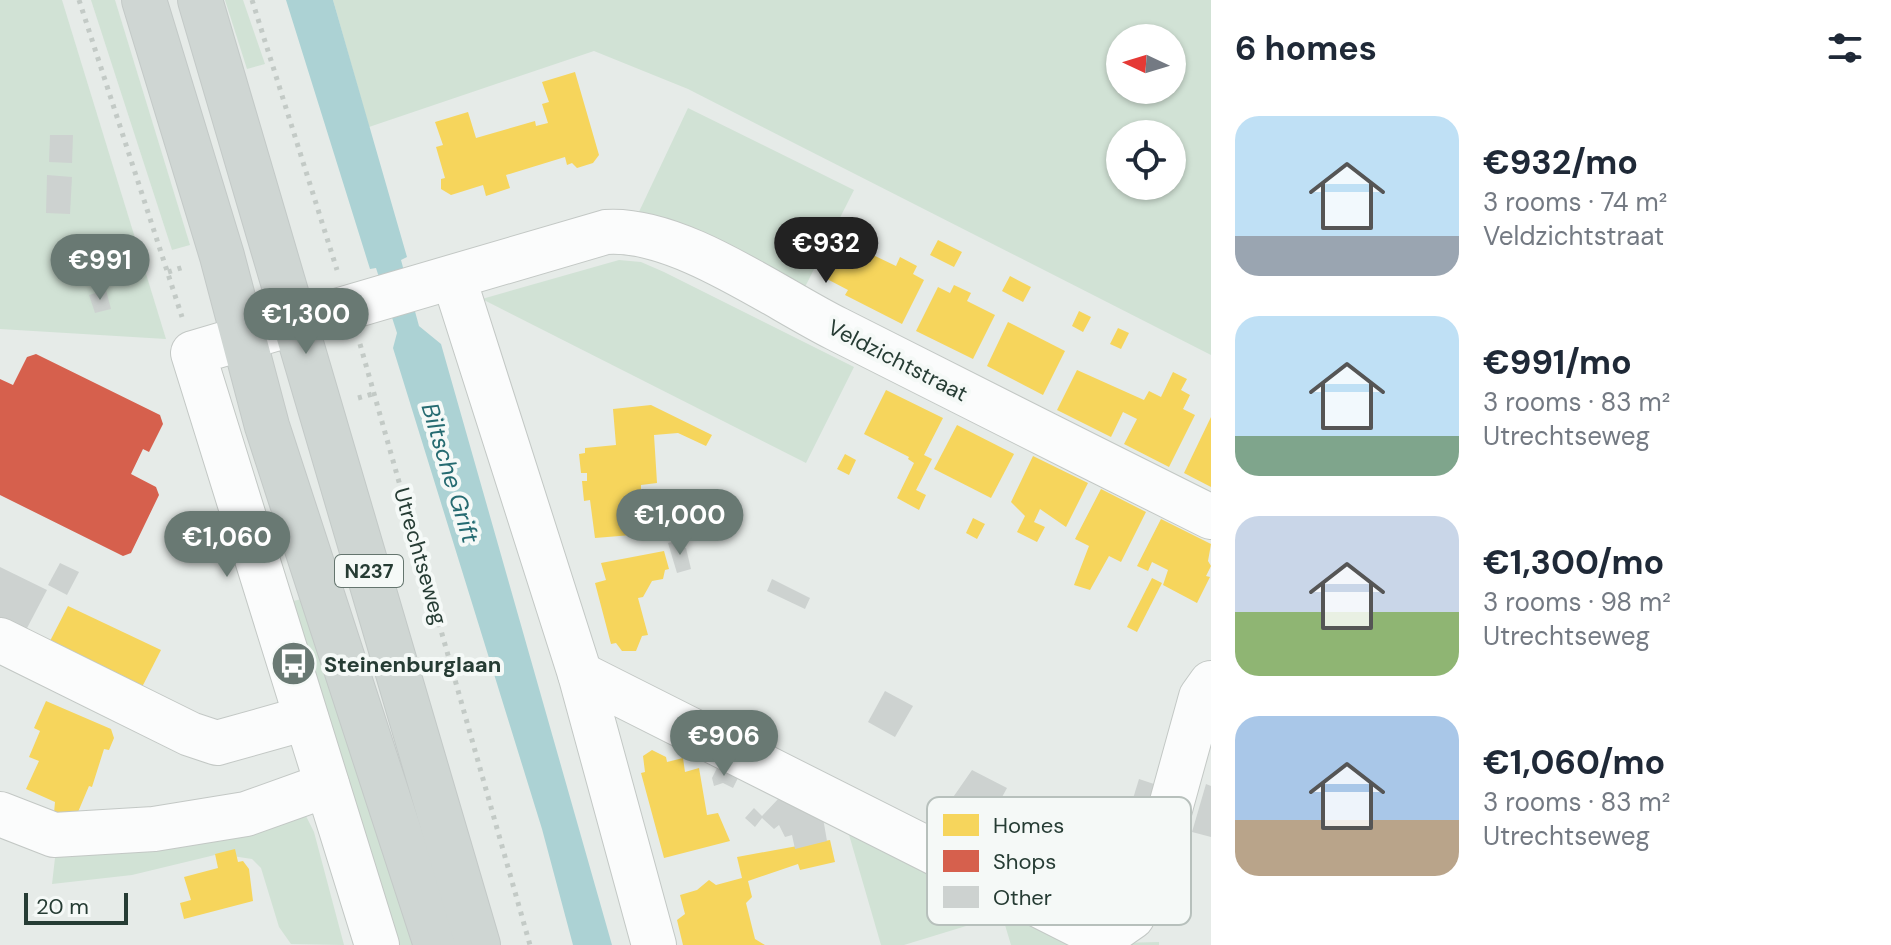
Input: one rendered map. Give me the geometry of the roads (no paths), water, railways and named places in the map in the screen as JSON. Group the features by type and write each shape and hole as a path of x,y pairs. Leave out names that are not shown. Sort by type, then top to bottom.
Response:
{"main road":[{"name":"N237","path":"144,0 267,426 436,945"},
{"name":"N237","path":"200,0 478,945"}],"street":[{"name":"Veldzichtstraat","path":"400,293 606,232 626,230 655,236 1211,517"},
{"path":"377,945 193,353 400,293 580,674 654,945"},
{"path":"0,640 190,734 217,743 306,718"},
{"path":"580,674 927,849"},
{"path":"1173,797 1201,697 1211,683"},
{"path":"0,814 54,835 154,829 246,814 327,785"},
{"path":"1078,925 1109,933 1120,925"}],"water":[{"name":"Biltsche Grift","path":"286,0 333,0 407,257 401,260 419,326 441,344 612,945 573,945 542,829 393,348 397,333 376,268 370,269"}],"place":[{"name":"Steinenburglaan","path":"293,664"}]}
